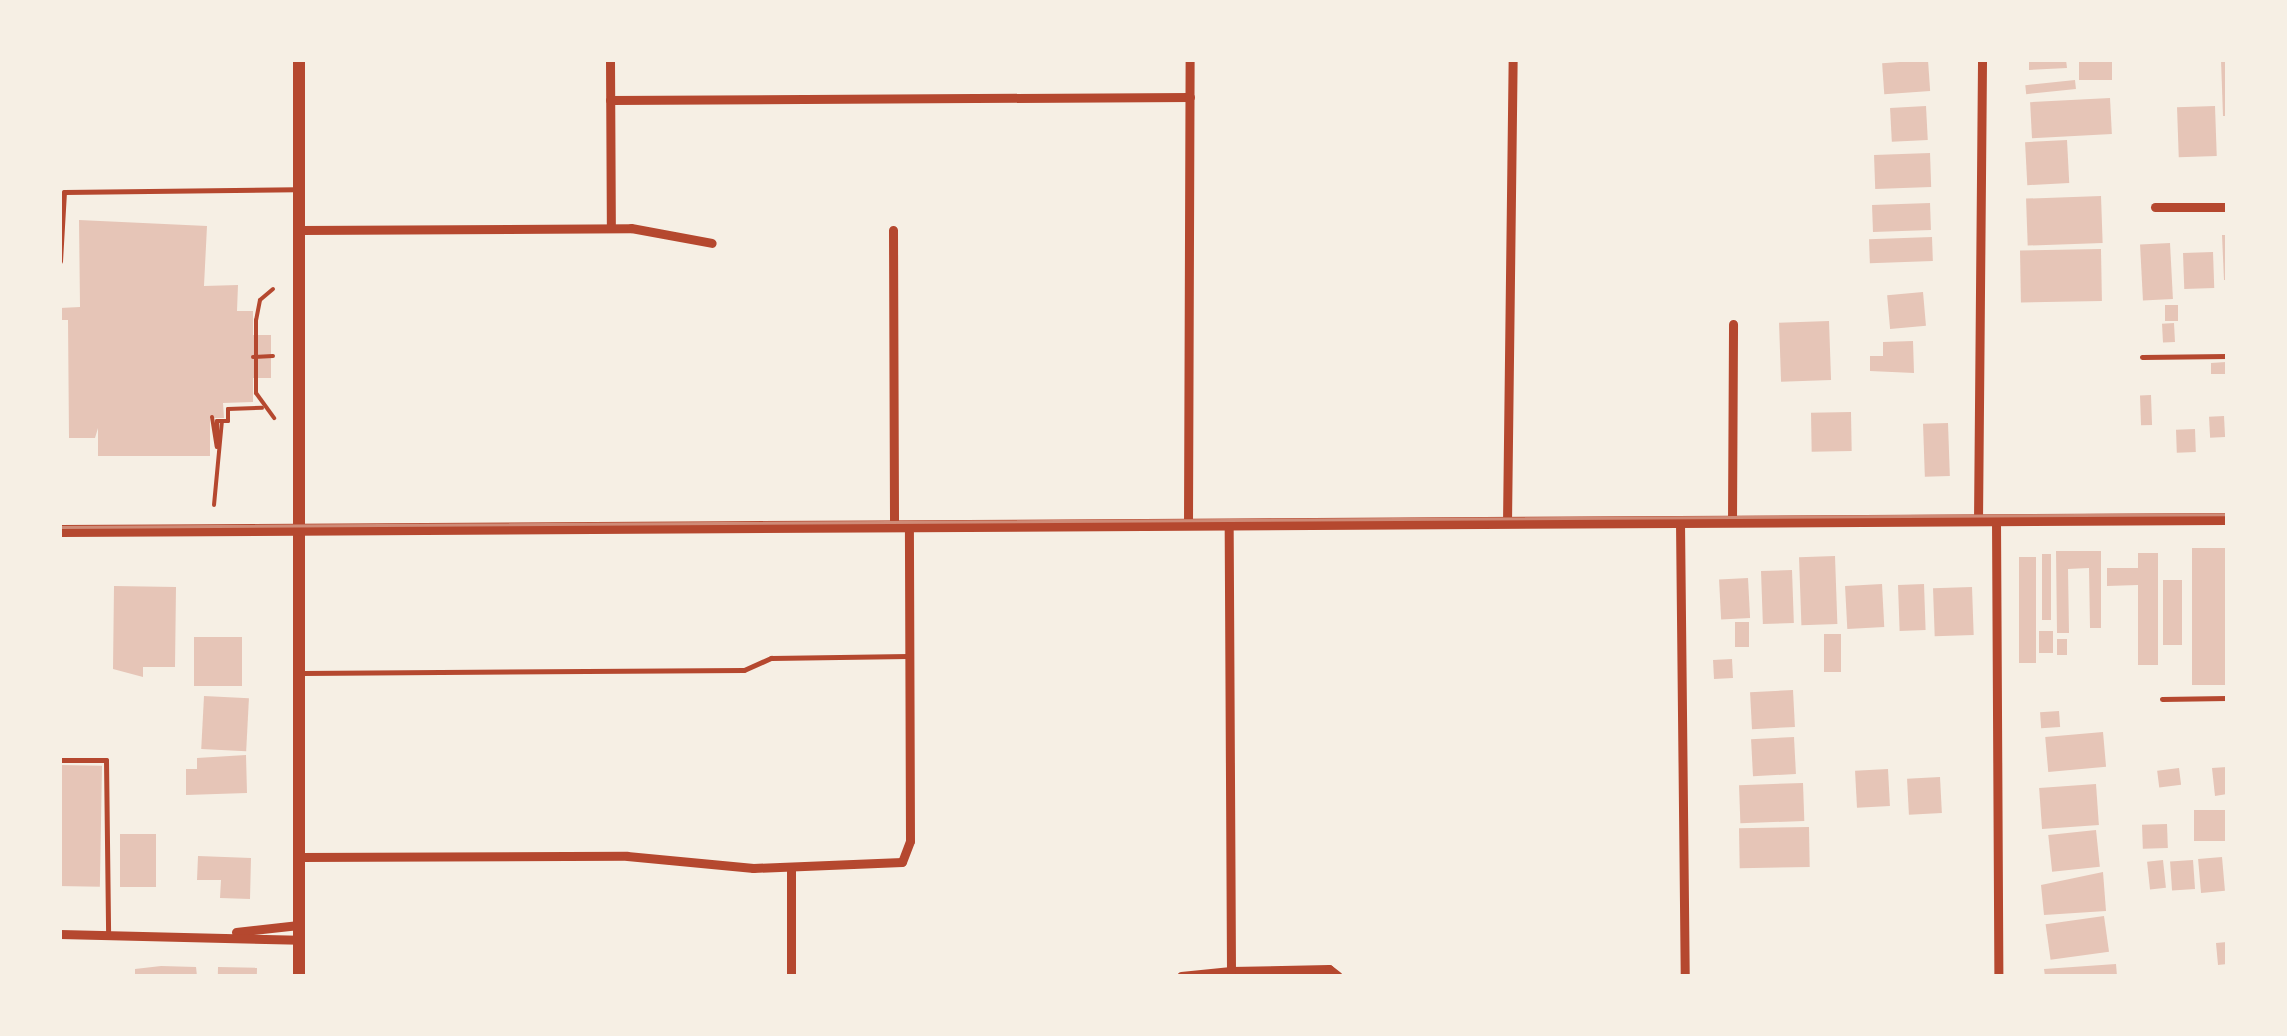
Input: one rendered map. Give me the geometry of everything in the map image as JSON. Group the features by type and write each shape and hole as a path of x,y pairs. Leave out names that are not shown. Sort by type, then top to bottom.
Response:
{"main road":[{"path":"299,60 299,976"},
{"path":"60,531 2227,519"}],"street":[{"path":"610,60 611,228"},
{"path":"1188,525 1190,60"},
{"path":"1508,523 1513,60"},
{"path":"1978,520 1982,60"},
{"path":"610,100 1190,97"},
{"path":"2155,207 2227,206"},
{"path":"300,230 611,228 712,243"},
{"path":"893,230 894,526"},
{"path":"1732,522 1733,324"},
{"path":"1996,520 1998,976"},
{"path":"1680,522 1685,976"},
{"path":"1229,525 1231,970"},
{"path":"299,857 627,856 791,868 887,868 906,856 910,526"},
{"path":"791,868 791,976"},
{"path":"60,934 299,932"},
{"path":"1180,976 1231,970 1329,969 1338,976"}],"lane":[{"path":"60,260 64,192 299,189"},
{"path":"2142,356 2227,356"},
{"path":"299,673 744,670 771,658 910,656"},
{"path":"2162,698 2227,698"},
{"path":"60,760 106,760 108,934"}],"path":[{"path":"262,408 254,356 260,300 273,289"},
{"path":"254,356 273,356"},
{"path":"222,421 228,421 225,408 262,408 274,418"},
{"path":"212,418 212,447 222,421"},
{"path":"214,505 222,421"}],"building":[{"path":"1928,60 1930,91 1884,94 1882,63"},
{"path":"2029,60 2066,60 2067,68 2029,70"},
{"path":"2079,60 2112,60 2112,80 2079,80"},
{"path":"2221,60 2227,60 2227,116 2223,116"},
{"path":"2075,80 2076,89 2026,94 2025,85"},
{"path":"2110,98 2112,134 2032,138 2030,102"},
{"path":"1926,106 1928,140 1892,142 1890,108"},
{"path":"2215,106 2217,156 2179,157 2177,107"},
{"path":"2067,140 2069,183 2027,185 2025,142"},
{"path":"1930,153 1931,187 1875,189 1874,155"},
{"path":"2101,196 2103,243 2028,246 2026,199"},
{"path":"1930,203 1931,230 1873,232 1872,205"},
{"path":"79,220 207,226 204,286 238,285 237,311 253,311 253,335 271,335 271,378 253,378 253,402 223,403 224,418 210,418 210,456 98,456 98,428 95,438 69,438 68,320 60,320 60,308 80,307"},
{"path":"2222,235 2227,235 2227,280 2224,280"},
{"path":"1932,237 1933,261 1870,263 1869,239"},
{"path":"2170,243 2173,299 2143,300 2140,245"},
{"path":"2101,249 2102,301 2021,302 2020,250"},
{"path":"2213,252 2214,288 2184,289 2183,253"},
{"path":"1923,292 1926,326 1890,329 1887,295"},
{"path":"2165,305 2178,305 2178,321 2165,321"},
{"path":"1829,321 1831,380 1781,382 1779,323"},
{"path":"2174,323 2175,342 2163,343 2162,324"},
{"path":"1913,341 1914,373 1870,371 1870,356 1883,356 1883,342"},
{"path":"2226,362 2227,374 2211,374 2211,363"},
{"path":"2140,395 2151,395 2152,425 2141,425"},
{"path":"1851,412 1852,451 1812,452 1811,413"},
{"path":"2224,416 2225,437 2210,438 2209,417"},
{"path":"1948,423 1950,476 1925,477 1923,424"},
{"path":"2195,429 2196,452 2177,453 2176,430"},
{"path":"2192,548 2227,548 2227,685 2192,685"},
{"path":"2056,551 2101,551 2101,628 2090,628 2089,568 2068,569 2069,633 2057,633"},
{"path":"2138,553 2158,553 2158,665 2138,665 2138,585 2107,586 2107,568 2138,568"},
{"path":"2042,554 2051,554 2051,620 2042,620"},
{"path":"1835,556 1837,624 1801,625 1799,557"},
{"path":"2019,557 2036,557 2036,663 2019,663"},
{"path":"1792,570 1794,623 1763,624 1761,571"},
{"path":"1748,578 1750,618 1721,619 1719,580"},
{"path":"2163,580 2182,580 2182,645 2163,645"},
{"path":"1882,584 1884,627 1847,629 1845,586"},
{"path":"1924,584 1926,630 1900,631 1898,585"},
{"path":"114,586 176,587 175,667 143,667 143,677 113,669"},
{"path":"1972,587 1974,635 1935,636 1933,588"},
{"path":"1735,622 1749,622 1749,647 1735,647"},
{"path":"2039,631 2053,631 2053,653 2039,653"},
{"path":"1824,634 1841,634 1841,672 1824,672"},
{"path":"194,637 242,637 242,686 194,686"},
{"path":"2057,639 2067,639 2067,655 2057,655"},
{"path":"1732,659 1733,678 1714,679 1713,660"},
{"path":"1793,690 1795,727 1752,729 1750,692"},
{"path":"204,696 249,698 246,751 201,749"},
{"path":"2059,711 2060,727 2041,728 2040,712"},
{"path":"2103,732 2106,767 2048,772 2045,737"},
{"path":"1794,737 1796,774 1753,776 1751,739"},
{"path":"246,755 247,793 186,795 186,769 197,769 197,758"},
{"path":"60,765 102,766 100,887 60,886"},
{"path":"2227,767 2227,794 2215,796 2212,768"},
{"path":"2179,768 2181,785 2159,788 2157,771"},
{"path":"1888,769 1890,806 1857,808 1855,771"},
{"path":"1940,777 1942,813 1909,815 1907,779"},
{"path":"1803,783 1804,821 1740,823 1739,785"},
{"path":"2096,784 2099,825 2042,829 2039,788"},
{"path":"2194,810 2227,810 2227,841 2194,841"},
{"path":"2167,824 2168,848 2143,849 2142,825"},
{"path":"1809,827 1810,867 1740,868 1739,828"},
{"path":"2096,830 2100,867 2052,872 2048,835"},
{"path":"120,834 156,834 156,887 120,887"},
{"path":"198,856 251,858 250,899 220,898 221,880 197,880"},
{"path":"2222,857 2225,891 2201,893 2198,859"},
{"path":"2163,860 2166,888 2150,890 2147,862"},
{"path":"2193,860 2195,889 2172,891 2170,862"},
{"path":"2103,872 2106,911 2044,915 2041,885"},
{"path":"2104,916 2109,952 2051,960 2046,924"},
{"path":"2227,942 2227,964 2218,965 2216,943"},
{"path":"2116,964 2117,976 2045,976 2044,969"},
{"path":"196,967 197,976 135,976 135,969"},
{"path":"218,967 257,968 257,976 218,976"}],"tram line":[{"path":"60,527 2227,514"}]}
